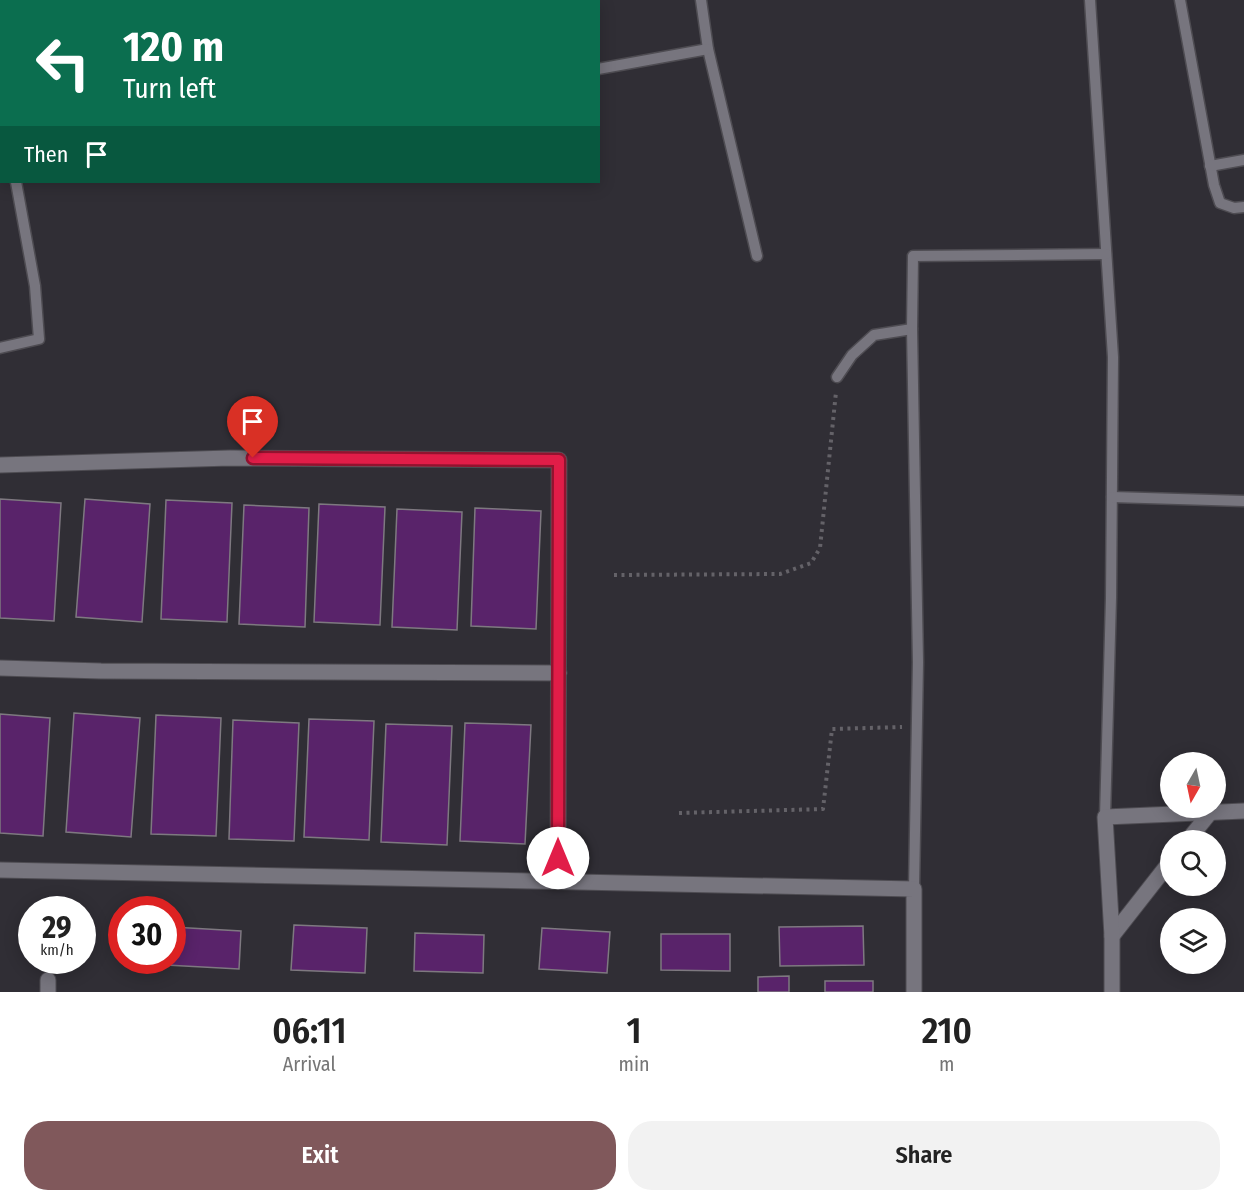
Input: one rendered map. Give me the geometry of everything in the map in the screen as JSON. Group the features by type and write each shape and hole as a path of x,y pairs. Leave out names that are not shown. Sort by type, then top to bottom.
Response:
{"street":[{"path":"0,465 230,458 559,460 558,881"},
{"path":"0,668 101,672 559,673"},
{"path":"1226,812 1244,811"},
{"path":"1112,992 1112,936 1105,817 1160,815"},
{"path":"1196,830 1205,818"},
{"path":"0,870 914,889 914,992"},
{"path":"1112,936 1160,875"}],"lane":[{"path":"700,0 708,49 757,256"},
{"path":"1090,0 1113,357 1105,817"},
{"path":"1180,0 1214,185 1220,203 1234,208 1244,207"},
{"path":"600,69 708,49"},
{"path":"1210,166 1244,160"},
{"path":"0,348 39,339 35,286 16,183"},
{"path":"914,889 918,627 912,329 913,256 1106,254"},
{"path":"837,377 852,355 874,335 912,329"},
{"path":"1112,496 1244,501"}],"path":[{"path":"614,575 780,574 811,563 820,548 837,377"},
{"path":"679,813 823,809 832,729 917,726"}],"building":[{"path":"0,499 61,503 54,621 0,618"},
{"path":"85,499 150,504 142,622 76,617"},
{"path":"166,500 232,503 227,622 161,619"},
{"path":"319,504 385,507 380,625 314,622"},
{"path":"244,505 309,508 305,627 239,624"},
{"path":"475,508 541,511 536,629 471,626"},
{"path":"397,509 462,512 457,630 392,627"},
{"path":"74,713 140,718 131,837 66,832"},
{"path":"0,714 50,718 43,836 0,833"},
{"path":"156,715 221,718 216,836 151,834"},
{"path":"309,719 374,721 369,840 304,837"},
{"path":"233,720 299,723 294,841 229,839"},
{"path":"465,723 531,725 525,844 460,841"},
{"path":"386,724 452,726 447,845 381,842"},
{"path":"294,925 367,928 365,973 291,970"},
{"path":"863,926 864,965 780,966 779,927"},
{"path":"186,928 241,931 239,969 186,966"},
{"path":"542,928 610,932 607,973 539,969"},
{"path":"415,933 484,935 483,973 414,971"},
{"path":"661,934 730,934 730,971 661,970"},
{"path":"789,976 789,992 758,992 758,977"},
{"path":"825,981 873,981 873,992 825,992"}],"route":[{"path":"253,458 559,460 558,858"}]}
